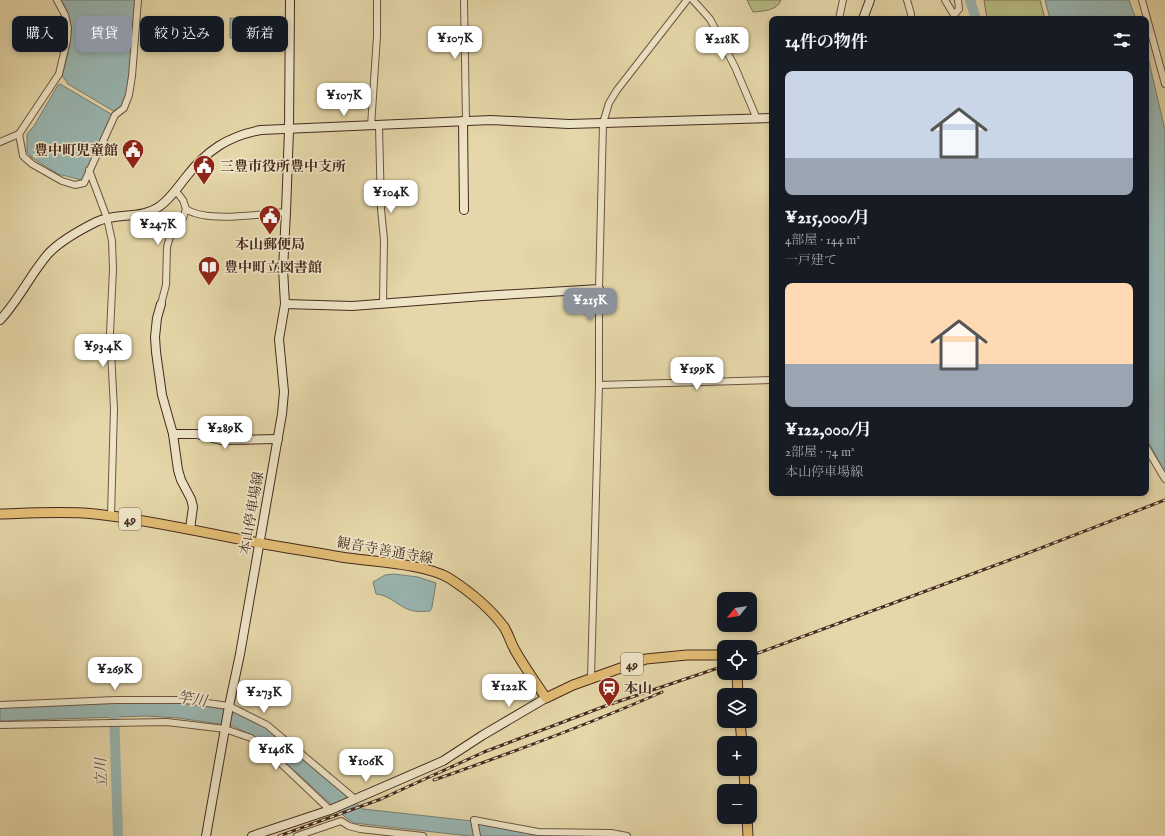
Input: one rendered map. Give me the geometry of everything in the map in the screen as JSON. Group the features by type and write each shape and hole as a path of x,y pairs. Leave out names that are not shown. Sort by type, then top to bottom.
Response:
{"main road":[{"name":"観音寺善通寺線","path":"0,514 48,513 111,516 358,560 420,568 434,572 447,577 476,598 501,624 508,634 515,651 546,698"},
{"name":"49","path":"546,698 573,685 646,659 679,656 717,655"},
{"path":"747,824 748,836"}],"street":[{"path":"0,142 19,134 59,74 63,64 68,28 65,15 57,0"},
{"path":"19,134 23,156 32,164 62,181 75,185 84,183 115,115 124,108 129,95 138,0"},
{"name":"本山停車場線","path":"206,836 228,707 240,654 278,439 284,392 279,339 285,304 282,269 289,130 290,0"},
{"path":"377,0 375,126 384,240 383,303"},
{"path":"464,0 464,210"},
{"path":"591,678 600,385 599,289 603,123 610,103 617,90 687,0"},
{"path":"693,0 710,19 735,67 757,119"},
{"path":"840,16 843,0"},
{"path":"864,16 870,0"},
{"path":"907,0 911,16"},
{"path":"945,0 954,16"},
{"path":"956,16 959,10 958,0"},
{"path":"1142,0 1146,16"},
{"path":"1149,26 1165,84"},
{"path":"0,320 49,253 60,244 83,229 107,218 139,215 156,209 164,203 206,154 233,137 245,133 261,130 289,130 464,121 504,120 569,124 769,118"},
{"path":"89,170 107,218 112,240 113,269 110,333 114,409 111,516"},
{"path":"175,190 183,200 186,209 191,212 217,217 286,212"},
{"path":"186,209 170,237 167,247 166,285 157,318 155,337 162,395 173,434 178,470 193,507 190,529"},
{"path":"285,304 352,306 599,289"},
{"path":"600,385 769,380"},
{"path":"173,434 197,434 221,440 278,439"},
{"path":"1149,452 1165,479"},
{"path":"252,836 330,810 442,761 546,698"},
{"path":"0,705 115,700 185,700 228,707 267,725 355,799"},
{"path":"0,725 168,722 225,727 251,738 272,755 330,810"},
{"path":"478,836 474,820 538,832 611,833 627,836"},
{"path":"297,836 341,821 349,826 360,829 423,836"}],"green space":[{"path":"747,0 781,0 779,4 773,8 765,11 753,12"},
{"path":"984,0 1040,0 1044,16 987,16"}],"water":[{"path":"61,0 136,0 132,46 132,16 76,16 76,52 132,52 126,98 122,107 115,112 68,84 62,75 70,45 71,28 68,12"},
{"path":"1045,0 1129,0 1135,16 1049,16"},
{"path":"230,18 232,18 232,38 230,38"},
{"path":"1149,62 1165,130 1165,472 1149,443"},
{"path":"60,84 111,114 112,117 82,180 58,174 31,157 27,152 27,134 34,126"},
{"path":"394,574 418,577 436,583 430,611 420,612 411,610 388,598 376,594 373,582 385,575"},
{"path":"114,702 185,702 235,711 266,728 363,809 472,821 539,834 607,836 469,836 354,823 345,817 257,738 233,726 178,718 146,716 0,721 0,708"}],"waterway":[{"path":"970,0 975,16"},
{"name":"立川","path":"114,710 118,836"}],"railway":[{"path":"757,653 1007,561 1165,500"},
{"path":"279,836 381,799 484,752 608,705 717,668"},
{"path":"434,780 492,760 606,716 662,692"}],"place":[{"name":"豊中町児童館","path":"133,170"},
{"name":"三豊市役所豊中支所","path":"204,186"},
{"name":"本山郵便局","path":"270,236"},
{"name":"豊中町立図書館","path":"209,286"},
{"name":"本山","path":"609,708"}],"water label":[{"name":"竿川","path":"192,699"}]}
